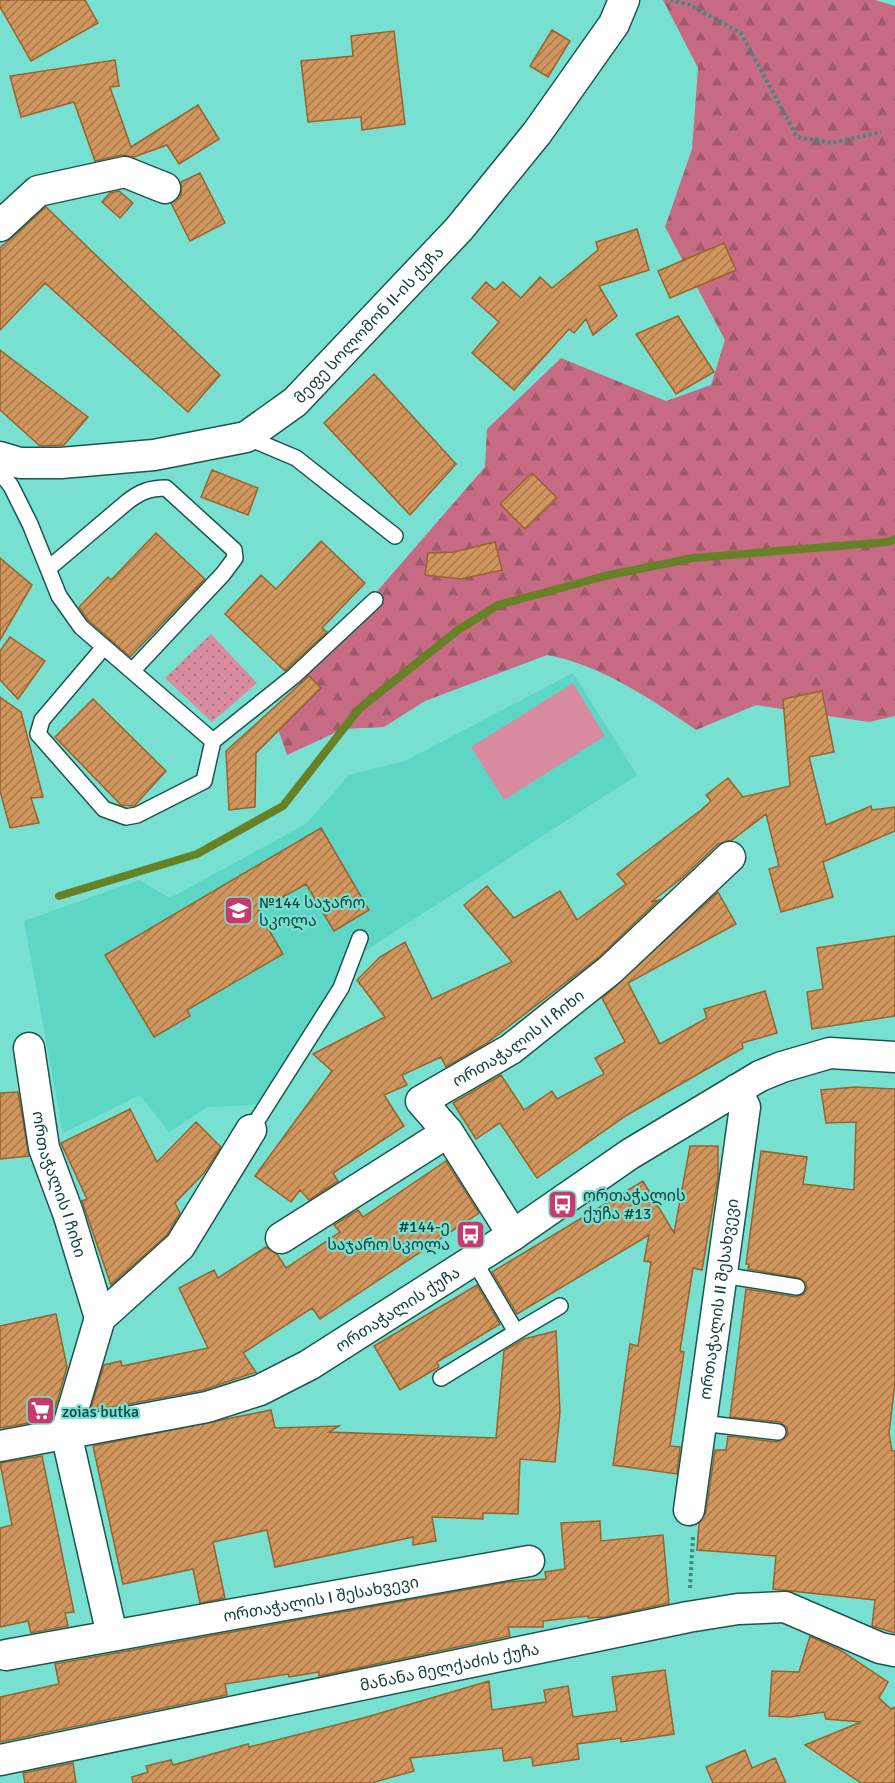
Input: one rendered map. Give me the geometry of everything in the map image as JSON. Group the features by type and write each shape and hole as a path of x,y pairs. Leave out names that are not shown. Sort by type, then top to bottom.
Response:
{"street":[{"name":"მეფე სოლომონ II-ის ქუჩა","path":"0,457 20,463 61,463 154,455 246,437 295,402 459,229 537,133 614,24 624,0"},
{"path":"0,226 38,191 125,172 165,188"},
{"name":"ორთაჭალის II ჩიხი","path":"513,1234 448,1132 421,1101 520,1042 610,970 730,857"},
{"path":"830,1053 895,1043"},
{"name":"ორთაჭალის I ჩიხი","path":"29,1048 44,1148 68,1213 100,1318"},
{"name":"ორთაჭალის ქუჩა","path":"0,1446 207,1407 260,1390 309,1365 513,1234 630,1155 736,1090 782,1067 830,1053 895,1057"},
{"name":"ორთაჭალის II შესახვევი","path":"689,1510 745,1107 736,1090"},
{"path":"112,1635 66,1433 100,1318 180,1246 251,1130"},
{"path":"281,1238 448,1132"},
{"name":"ორთაჭალის I შესახვევი","path":"6,1655 529,1561"},
{"name":"მანანა მელქაძის ქუჩა","path":"0,1760 688,1617 738,1610 785,1607 880,1648 895,1651"}],"lane":[{"path":"246,437 296,458 395,536"},
{"path":"0,472 11,486 49,568 59,596 70,613 104,647 213,741"},
{"path":"49,568 127,502 139,493 152,488 166,488 234,550 235,558 223,574 132,671"},
{"path":"104,647 42,720 38,734 104,809 126,817 137,816 204,781 213,741 294,676 375,600"},
{"path":"251,1130 341,988 360,938"},
{"path":"473,1259 516,1332"},
{"path":"722,1275 798,1287"},
{"path":"441,1378 560,1306"},
{"path":"701,1423 778,1432"}],"path":[{"path":"670,0 690,5 741,33 797,137 832,143 881,132"},
{"path":"690,1581 693,1539"}],"shaded area":[{"path":"211,634 257,683 212,722 165,678"},
{"name":"№144 საჯარო სკოლა","path":"573,673 637,775 365,951 337,1016 293,1069 255,1105 207,1107 169,1132 140,1095 63,1133 24,921 139,880 170,898 306,824 349,775 405,761"},
{"path":"573,683 605,736 504,800 471,747"}],"green space":[{"path":"663,0 875,0 895,6 895,716 869,722 756,705 696,730 644,695 606,675 586,666 547,655 425,701 384,727 343,729 287,755 275,720 306,673 485,467 487,429 561,358 666,401 711,385 725,340 665,227 692,149 698,68"}],"building":[{"path":"0,0 85,0 98,23 31,61 0,7"},
{"path":"552,30 570,41 548,77 530,66"},
{"path":"394,31 405,124 362,130 361,117 308,122 301,61 353,56 351,36"},
{"path":"115,60 119,86 110,87 131,147 198,105 219,139 179,164 167,145 134,157 121,155 95,161 74,102 21,117 10,76"},
{"path":"200,173 225,223 190,241 171,203 181,195 181,182"},
{"path":"119,191 133,203 120,218 102,202 110,193"},
{"path":"46,207 220,375 188,412 45,283 0,330 0,248"},
{"path":"637,229 649,270 599,286 617,316 593,335 586,319 574,333 569,329 514,390 472,353 499,322 472,298 486,282 495,290 503,282 521,298 540,277 552,288 598,250 596,242"},
{"path":"724,243 736,270 670,298 658,271"},
{"path":"678,316 714,372 676,394 636,334"},
{"path":"0,350 88,417 64,445 40,446 0,410"},
{"path":"374,374 456,464 410,515 324,423"},
{"path":"212,470 258,488 248,515 201,497"},
{"path":"532,473 557,498 525,529 500,504"},
{"path":"156,533 205,579 130,657 88,620 79,607 108,577 111,580"},
{"path":"321,541 365,583 322,628 327,632 285,671 225,614 261,575 276,589"},
{"path":"495,542 502,570 461,579 425,575 428,553 454,552"},
{"path":"0,558 32,585 0,640"},
{"path":"10,637 45,661 18,699 0,680 0,651"},
{"path":"309,676 321,688 256,753 255,807 229,810 226,751"},
{"path":"822,691 834,752 809,757 826,825 871,806 872,810 895,807 895,831 823,862 833,897 781,912 769,869 779,866 766,814 732,840 718,844 682,878 651,902 659,900 599,957 487,1043 446,1067 441,1057 402,1075 407,1085 384,1095 404,1126 333,1173 338,1181 309,1200 300,1190 291,1202 255,1176 332,1071 313,1054 385,1017 357,980 380,957 405,942 432,999 512,962 464,905 487,886 514,918 560,891 577,920 626,884 617,874 701,810 711,801 706,795 728,778 743,797 790,786 783,699"},
{"path":"0,697 21,712 43,797 31,798 39,823 10,828 0,791"},
{"path":"93,699 166,771 134,806 121,805 55,737"},
{"path":"321,828 369,910 334,931 306,884 258,911 283,954 187,1010 190,1016 154,1037 105,955"},
{"path":"718,892 736,924 628,983 660,1044 707,1018 704,1009 765,991 777,1033 742,1043 743,1048 627,1115 537,1178 500,1123 476,1139 453,1103 501,1075 524,1110 552,1091 557,1099 604,1074 595,1058 625,1042 602,998"},
{"path":"895,936 895,1016 812,1029 807,992 823,989 817,948"},
{"path":"855,1087 895,1089 895,1383 889,1433 892,1451 895,1451 895,1633 872,1626 875,1600 773,1589 776,1556 697,1550 699,1523 706,1512 715,1450 726,1450 728,1436 777,1442 788,1434 787,1428 780,1422 730,1417 746,1289 796,1297 804,1294 807,1288 806,1283 799,1278 748,1269 749,1264 746,1264 761,1151 807,1157 803,1184 854,1190 856,1122 826,1123 821,1090"},
{"path":"18,1092 29,1156 0,1159 0,1093"},
{"path":"130,1109 157,1162 196,1122 221,1147 204,1173 175,1203 180,1213 167,1235 111,1285 82,1201 87,1199 61,1143"},
{"path":"690,1146 718,1146 718,1177 702,1270 693,1268 680,1351 684,1352 670,1446 680,1447 677,1474 613,1465 630,1344 638,1346 651,1262 644,1261 649,1235 517,1314 492,1272 643,1181 674,1233"},
{"path":"446,1161 479,1213 320,1319 312,1308 243,1353 256,1372 203,1390 90,1411 104,1365 121,1361 122,1366 208,1348 179,1288 214,1270 218,1278 266,1247 277,1254 286,1268 340,1232 334,1225 358,1210 363,1217"},
{"path":"477,1285 500,1324 437,1362 439,1367 400,1390 374,1346"},
{"path":"56,1314 67,1367 52,1419 0,1428 0,1326"},
{"path":"556,1331 560,1412 555,1462 520,1459 518,1514 483,1513 483,1519 432,1517 436,1541 413,1545 413,1537 275,1567 267,1530 213,1542 225,1598 200,1603 193,1569 123,1584 93,1446 271,1410 275,1428 339,1426 329,1432 496,1438 504,1351 524,1339"},
{"path":"42,1456 74,1612 65,1613 68,1626 31,1633 28,1621 0,1627 0,1528 12,1525 0,1463"},
{"path":"600,1521 601,1541 663,1535 669,1603 605,1617 588,1618 588,1616 543,1621 543,1627 508,1627 510,1636 319,1676 319,1672 289,1677 288,1674 225,1684 227,1695 0,1742 0,1697 59,1684 55,1664 508,1582 546,1579 545,1572 565,1569 561,1523"},
{"path":"810,1636 840,1650 888,1682 879,1698 891,1709 895,1707 895,1783 861,1783 805,1745 861,1722 826,1719 824,1712 790,1717 769,1716 772,1671 799,1672"},
{"path":"665,1670 674,1734 621,1742 621,1738 577,1744 579,1759 533,1766 532,1757 504,1761 502,1748 410,1758 414,1771 371,1783 133,1783 132,1777 148,1772 146,1766 171,1760 173,1765 248,1744 249,1747 367,1717 489,1681 492,1710 546,1702 544,1690 568,1686 573,1717 617,1711 612,1677"},
{"path":"745,1750 752,1768 775,1758 786,1783 713,1783 706,1767"},
{"path":"73,1763 76,1783 25,1783 23,1773"}],"waterway":[{"path":"59,896 197,854 283,806 359,709 458,630 498,605 605,576 693,558 888,542 895,539"}],"place":[{"name":"№144 საჯარო სკოლა","path":"238,911"},
{"name":"ორთაჭალის ქუჩა #13","path":"562,1204"},
{"name":"#144-ე საჯარო სკოლა","path":"471,1235"},
{"name":"zoias butka","path":"41,1411"}]}
